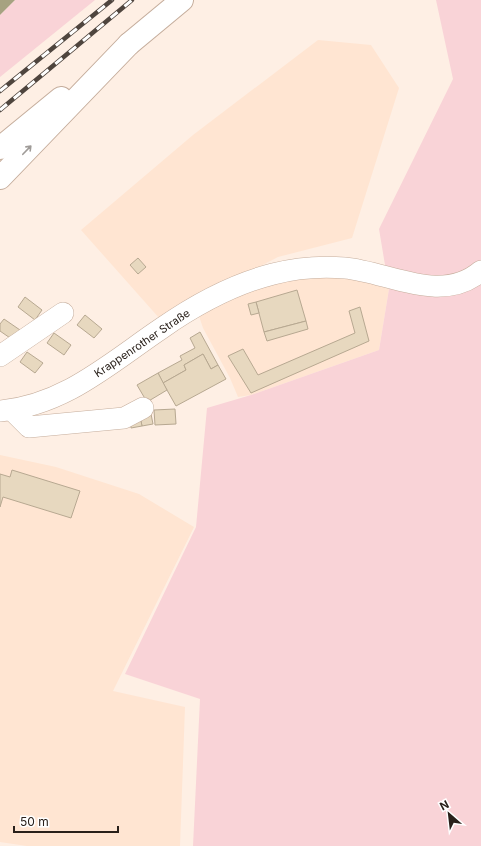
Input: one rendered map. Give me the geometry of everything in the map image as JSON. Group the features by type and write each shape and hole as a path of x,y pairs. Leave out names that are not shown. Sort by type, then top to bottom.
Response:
{"main road":[{"path":"0,148 130,44 182,0"},
{"path":"0,178 130,44"}],"street":[{"name":"Krappenrother Straße","path":"6,411 41,403 74,388 105,370 162,327 225,291 272,274 302,269 346,268 426,286 457,285 481,271"},
{"path":"0,356 63,313"},
{"path":"6,411 29,427 124,418 143,408"}],"shaded area":[{"path":"0,0 15,0 0,15"},
{"path":"15,0 95,0 0,77 0,15"},
{"path":"436,0 481,0 481,846 193,846 200,699 125,674 196,527 207,408 251,395 379,350 389,289 379,229 453,79"},
{"path":"318,40 371,45 399,88 352,238 278,257 160,319 81,230 193,135"},
{"path":"295,275 328,275 359,280 389,289 379,350 251,395 238,397 230,378 203,328 199,316 254,287"},
{"path":"0,455 56,467 139,494 194,527 113,691 185,707 180,846 27,846 0,842"}],"building":[{"path":"138,258 146,267 138,274 130,265"},
{"path":"297,290 306,321 264,332 256,302"},
{"path":"25,297 42,310 35,320 18,307"},
{"path":"256,302 259,313 251,315 248,304"},
{"path":"360,307 369,341 251,393 228,356 243,349 258,375 355,333 349,311"},
{"path":"85,315 102,329 94,338 77,325"},
{"path":"4,319 20,330 13,340 0,331 0,324"},
{"path":"306,321 308,329 267,341 264,332"},
{"path":"200,332 218,365 211,369 203,354 184,365 186,370 163,383 158,373 182,360 180,356 195,348 190,338"},
{"path":"54,333 71,345 64,355 47,343"},
{"path":"27,352 43,363 35,373 20,362"},
{"path":"203,354 211,369 218,365 226,379 176,406 163,383 186,370 184,365"},
{"path":"158,373 167,390 147,402 137,385"},
{"path":"175,409 176,424 155,425 154,410"},
{"path":"151,414 153,424 142,426 140,416"},
{"path":"140,416 142,426 131,428 130,418"},
{"path":"12,470 80,491 71,518 3,497 0,507 0,474 10,477"}],"railway":[{"path":"0,91 112,0"},
{"path":"0,110 132,0"}]}
